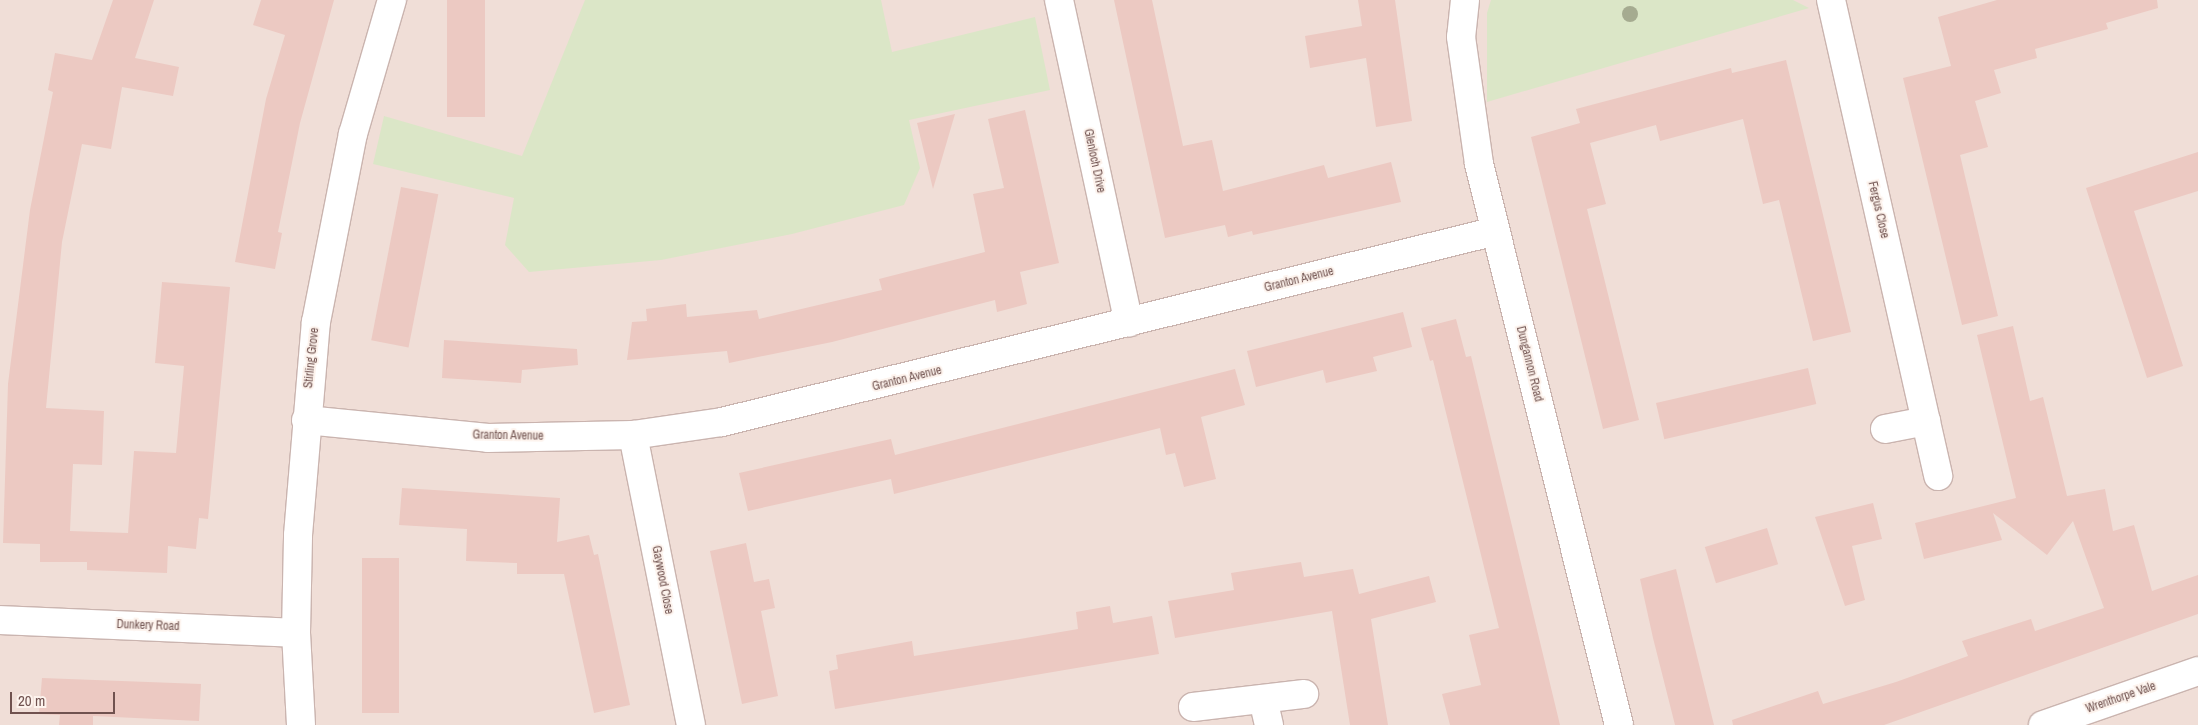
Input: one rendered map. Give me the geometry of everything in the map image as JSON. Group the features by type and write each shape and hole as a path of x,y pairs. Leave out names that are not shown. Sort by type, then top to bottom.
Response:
{"street":[{"name":"Stirling Grove","path":"301,725 296,633 306,420 316,322 353,134 392,0"},
{"name":"Glenloch Drive","path":"1059,0 1129,323"},
{"name":"Dungannon Road","path":"1465,0 1461,37 1469,111 1496,231 1619,725"},
{"name":"Fergus Close","path":"1831,0 1938,476"},
{"name":"Granton Avenue","path":"306,420 488,438 633,435 722,422 817,401 1496,231"},
{"path":"1885,429 1926,421"},
{"name":"Gaywood Close","path":"633,435 691,725"},
{"name":"Dunkery Road","path":"0,620 296,633"},
{"name":"Wrenthorpe Vale","path":"2044,725 2198,671"},
{"path":"1194,707 1266,712 1304,694"}],"shaded area":[{"path":"0,0 2198,0 2198,725 0,725"}],"green space":[{"path":"585,0 881,0 892,52 1035,17 1050,90 909,120 920,168 904,205 792,234 661,260 529,272 505,245 514,198 373,164 384,116 522,156"},
{"path":"1491,0 1793,0 1809,8 1487,102 1487,13"}],"building":[{"path":"113,0 154,0 135,58 179,67 173,96 122,87 111,149 82,144 62,242 46,408 104,411 102,465 73,464 70,531 128,533 134,451 176,453 184,366 155,363 162,282 230,287 208,519 199,518 196,549 168,546 167,573 87,570 87,562 40,562 40,544 3,543 8,384 30,210 53,92 48,90 55,53 92,60"},
{"path":"261,0 334,0 300,123 278,232 282,233 275,269 235,262 266,99 285,35 253,25"},
{"path":"447,0 485,0 485,117 447,117"},
{"path":"1114,0 1152,0 1183,146 1212,140 1223,191 1324,165 1328,178 1391,162 1401,202 1253,235 1252,231 1228,237 1225,225 1165,238"},
{"path":"1358,0 1395,0 1412,121 1376,127 1366,58 1310,68 1305,36 1362,26"},
{"path":"1997,0 2157,0 2158,8 2106,23 2108,29 2035,49 2037,58 1994,70 2001,93 1975,101 1988,147 1960,155 1998,316 1962,325 1903,78 1951,66 1938,17"},
{"path":"1786,60 1851,332 1813,341 1779,200 1763,204 1743,119 1660,141 1656,125 1590,143 1606,204 1587,209 1639,420 1603,429 1531,137 1580,123 1576,109 1731,68 1732,73"},
{"path":"1025,110 1059,263 1020,272 1027,304 997,312 995,300 832,342 729,363 727,351 627,360 632,322 647,321 646,309 686,304 687,317 757,310 759,319 882,290 879,279 985,252 973,194 1004,188 988,119"},
{"path":"955,114 933,189 917,123"},
{"path":"2198,152 2198,191 2134,211 2183,366 2147,378 2086,188"},
{"path":"401,187 438,194 409,347 371,340"},
{"path":"1403,312 1412,347 1373,357 1377,371 1326,383 1323,370 1256,387 1247,351"},
{"path":"1456,319 1466,357 1471,356 1560,725 1450,725 1442,694 1481,685 1469,635 1499,628 1433,360 1430,361 1421,328"},
{"path":"2013,326 2030,401 2043,397 2067,496 2105,489 2113,531 2134,525 2152,591 2198,575 2198,614 1884,725 1733,725 1732,720 1818,691 1823,704 1896,682 1968,656 1962,641 2031,619 2035,631 2104,608 2073,521 2047,555 1993,513 2002,540 1924,559 1915,523 2016,498 1977,335"},
{"path":"444,340 577,349 578,365 522,370 521,383 442,378"},
{"path":"1808,368 1816,404 1664,439 1656,403"},
{"path":"1235,369 1245,405 1201,417 1216,479 1184,487 1175,453 1166,455 1160,428 894,494 891,479 748,511 739,473 891,439 895,455"},
{"path":"402,488 560,498 557,542 589,535 594,555 598,554 630,705 594,713 564,574 517,574 517,563 466,561 467,529 399,525"},
{"path":"1873,503 1882,539 1852,546 1865,600 1845,606 1815,517"},
{"path":"1767,528 1778,564 1716,583 1705,547"},
{"path":"746,543 754,582 769,579 775,608 761,611 778,696 742,704 710,551"},
{"path":"362,558 399,558 399,713 362,713"},
{"path":"1301,562 1304,577 1353,569 1359,594 1429,576 1436,602 1371,619 1388,725 1350,725 1332,611 1175,638 1168,601 1234,590 1231,573"},
{"path":"1676,569 1714,725 1675,725 1653,638 1640,579"},
{"path":"1110,606 1113,623 1152,616 1159,654 835,709 829,671 838,669 836,655 912,641 914,656 1078,629 1076,612"},
{"path":"42,678 201,684 199,721 93,716 93,725 59,725 60,715 39,714"}]}
